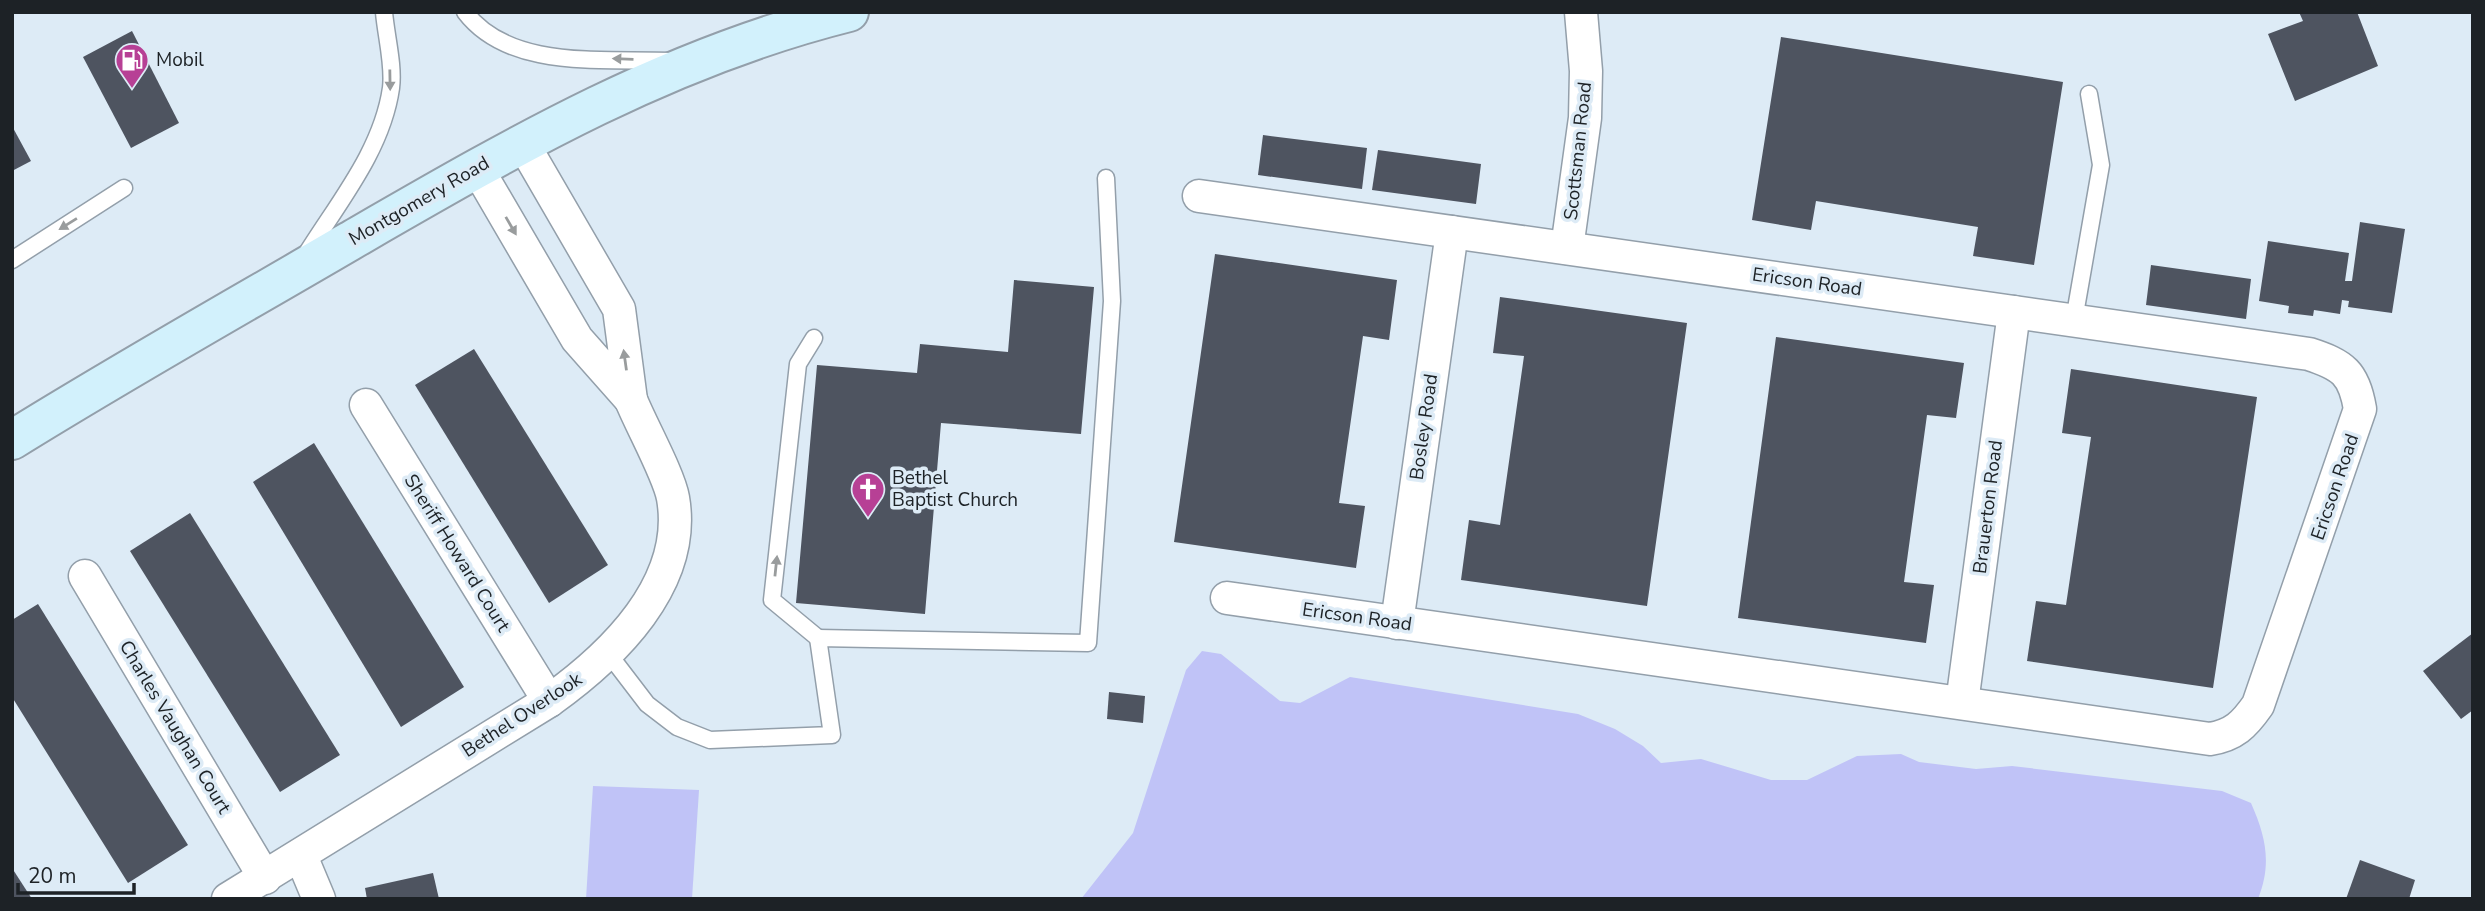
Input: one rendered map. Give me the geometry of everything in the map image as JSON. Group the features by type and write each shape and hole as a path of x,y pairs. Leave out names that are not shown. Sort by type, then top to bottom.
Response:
{"main road":[{"name":"Montgomery Road","path":"12,440 522,142 691,62 761,37 849,12"}],"street":[{"name":"Scottsman Road","path":"1567,248 1585,118 1586,71 1581,12"},
{"name":"Bethel Overlook","path":"228,899 549,701 582,677 608,653 649,601 669,566 676,535 673,496 631,400 619,309 522,142"},
{"name":"Bethel Overlook","path":"477,168 577,339 631,400"},
{"name":"Ericson Road","path":"1199,196 2309,354 2333,362 2356,387 2360,409 2355,430 2258,705 2245,724 2230,736 2210,739 1227,598"},
{"name":"Bosley Road","path":"1397,623 1452,232"},
{"name":"Brauerton Road","path":"1962,703 2014,312"},
{"name":"Sheriff Howard Court","path":"366,405 549,701"},
{"name":"Charles Vaughan Court","path":"85,576 265,877"},
{"path":"301,856 318,899"}],"lane":[{"path":"293,274 371,150 383,125 391,85 384,12"},
{"path":"464,12 479,30 510,47 538,55 691,62"},
{"path":"2074,320 2101,164 2089,94"},
{"path":"814,338 798,364 772,600 818,638 1088,643 1112,300 1105,178"},
{"path":"12,260 124,188"},
{"path":"608,653 647,704 677,727 710,740 832,735 818,638"}],"shaded area":[{"path":"1202,651 1221,654 1280,701 1300,703 1350,677 1578,714 1615,729 1643,746 1661,763 1701,759 1771,780 1807,780 1857,756 1901,754 1919,762 1976,769 2012,766 2222,791 2251,803 2263,839 2265,874 2258,899 1081,899 1133,833 1186,670"},
{"path":"593,786 699,790 692,899 586,899"}],"building":[{"path":"2299,12 2357,12 2378,66 2295,101 2268,34 2303,21"},
{"name":"Mobil","path":"132,31 179,123 131,148 83,57"},
{"path":"1781,37 2063,82 2034,265 1973,256 1978,227 1816,201 1811,230 1752,220"},
{"path":"12,126 31,161 12,171"},
{"path":"1263,135 1367,148 1362,189 1258,175"},
{"path":"1378,150 1481,164 1476,204 1372,190"},
{"path":"2360,222 2405,229 2392,313 2348,307 2349,301 2342,300 2340,314 2314,310 2313,316 2288,313 2289,306 2259,301 2268,241 2349,253 2345,281 2352,281"},
{"path":"1215,254 1397,280 1389,340 1363,336 1339,503 1365,506 1356,568 1174,542"},
{"path":"2151,265 2251,279 2246,319 2146,305"},
{"name":"Bethel Baptist Church","path":"1014,280 1094,287 1081,434 941,423 925,614 796,603 817,365 917,373 920,344 1008,352"},
{"path":"1500,297 1687,323 1647,606 1461,580 1469,520 1500,525 1524,356 1493,353"},
{"path":"1776,337 1964,363 1956,418 1927,415 1904,582 1934,585 1926,643 1738,618"},
{"path":"474,349 608,565 549,603 415,385"},
{"path":"2071,369 2257,397 2213,688 2027,661 2036,601 2066,605 2091,437 2062,433"},
{"path":"314,443 464,687 401,727 253,482"},
{"path":"190,513 340,755 280,792 130,551"},
{"path":"38,604 188,845 128,883 12,697 12,620"},
{"path":"2473,633 2473,710 2461,719 2423,671"},
{"path":"1109,692 1145,696 1143,723 1107,719"},
{"path":"2360,860 2415,880 2409,899 2346,899"},
{"path":"12,868 32,899 12,899"},
{"path":"433,873 439,899 367,899 365,888"}],"place":[{"name":"Mobil","path":"132,90"},
{"name":"Bethel Baptist Church","path":"868,519"}]}
